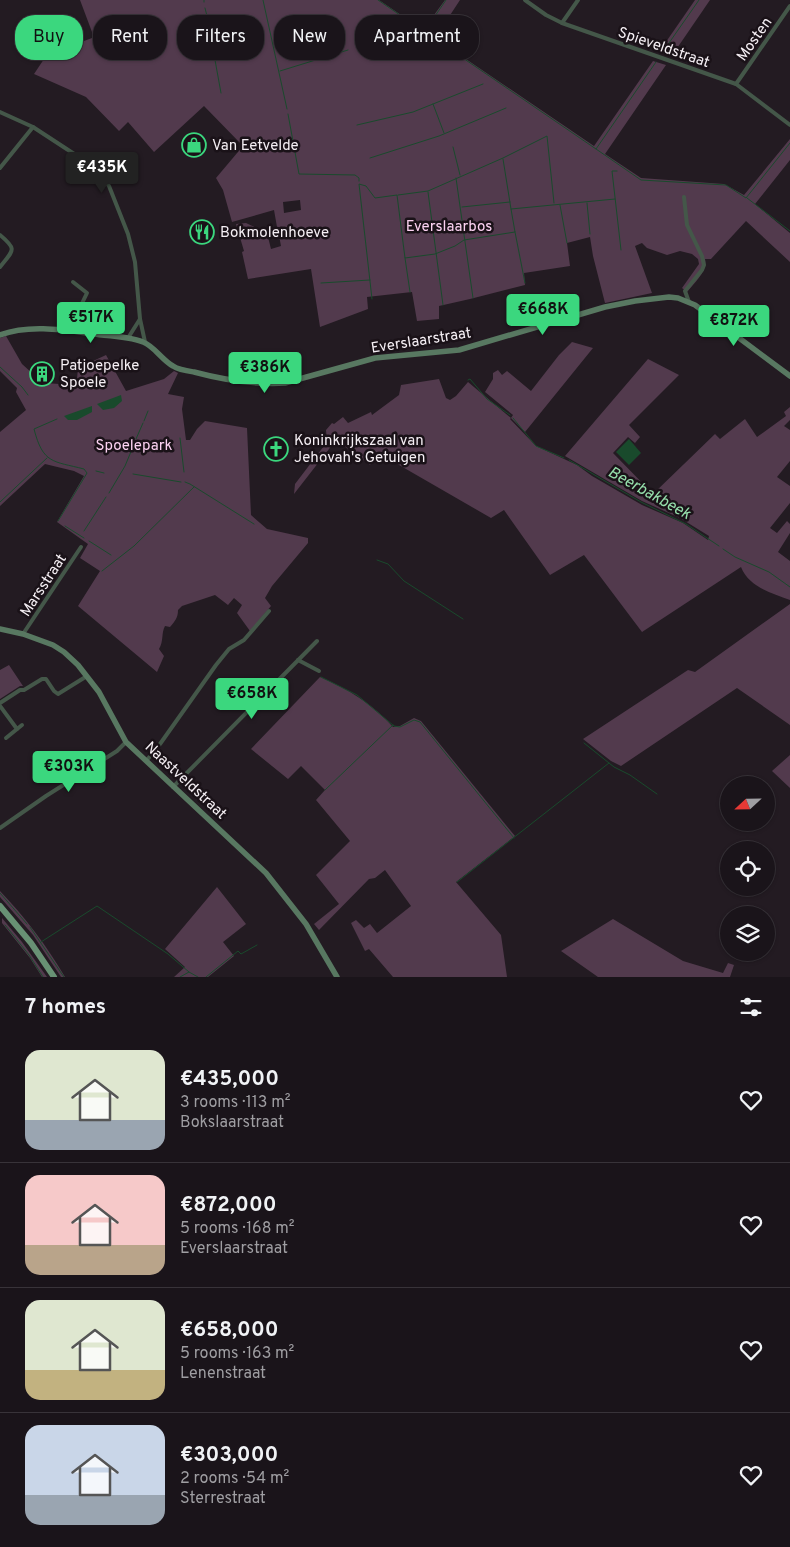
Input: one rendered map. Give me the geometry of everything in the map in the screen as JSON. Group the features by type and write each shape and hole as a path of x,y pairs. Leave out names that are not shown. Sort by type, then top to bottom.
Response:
{"main road":[{"path":"0,906 31,943 54,977"}],"street":[{"name":"Spieveldstraat","path":"525,0 546,15 562,23 736,84 790,125"},
{"path":"562,23 578,0"},
{"name":"Mosten","path":"736,84 790,6"},
{"path":"0,112 33,127 84,161 99,173 109,186 128,234 135,262 140,319 145,342 71,331 25,330 0,335"},
{"path":"0,168 33,127"},
{"path":"678,298 702,270 704,265 702,256 687,226 684,196"},
{"path":"0,235 11,244 12,248 12,252 0,267"},
{"path":"71,331 71,326 87,293 73,282"},
{"path":"685,291 689,302"},
{"name":"Everslaarstraat","path":"145,342 165,361 176,368 247,383 279,383 375,358 459,350 619,304 650,298 678,298 689,302 790,376"},
{"path":"128,338 140,319"},
{"name":"Marsstraat","path":"23,634 81,547"},
{"path":"147,760 229,649 244,640 269,611"},
{"name":"Naastveldstraat","path":"0,629 23,634 64,652 87,676 99,692 126,742 266,873 306,924 337,977"},
{"path":"173,787 317,641"},
{"path":"298,660 319,671"},
{"path":"17,729 0,705 20,690 24,690 42,679 46,679 54,692 58,694 87,676"},
{"path":"6,738 22,725"},
{"path":"0,828 46,796 118,751 126,742"}],"green space":[{"name":"Everslaarbos","path":"80,0 379,0 401,15 355,15 355,60 467,60 594,146 653,61 666,65 605,154 641,178 724,184 744,195 790,139 790,160 755,204 790,233 790,262 746,221 711,259 705,259 702,272 687,292 682,288 699,264 698,259 692,254 680,251 667,255 647,248 642,243 635,246 652,293 605,303 590,237 567,243 570,266 524,273 525,285 439,306 439,319 417,321 412,292 367,297 368,309 320,327 311,269 248,279 242,252 244,251 236,224 246,223 261,230 262,234 267,233 271,249 281,246 278,230 280,230 277,227 274,210 232,222 223,190 216,178 243,146 204,106 154,152 128,122 119,131 86,97 34,74 43,60 83,60 83,41 92,38 92,32","holes":["300,200 301,210 284,213 283,202"]},
{"path":"445,0 460,0 450,15 434,15"},
{"path":"695,0 710,0 671,57 659,52"},
{"name":"Spoelepark","path":"6,336 22,364 43,383 60,384 77,379 78,368 106,355 126,391 164,379 174,371 178,373 168,394 184,397 182,409 186,440 190,440 205,421 247,428 251,515 267,529 308,538 308,543 272,586 265,598 271,606 250,631 237,613 242,605 234,598 228,605 215,595 182,606 170,627 165,626 159,649 164,656 157,672 78,606 100,571 80,558 88,544 57,522 84,476 74,471 45,464 0,506 0,432 26,410 16,392 17,388 0,371 0,338"},
{"path":"572,342 593,348 525,432 511,418 513,415 485,392 493,379 493,373 498,370 502,375 507,371 531,391 559,355"},
{"path":"648,359 679,375 629,425 640,437 635,443 628,437 613,453 653,494 715,434 720,439 745,419 757,437 786,416 784,412 790,407 790,420 784,426 790,430 790,461 777,477 790,486 790,503 770,528 777,533 787,521 790,524 790,533 778,552 790,561 790,600 768,592 749,580 741,567 642,632 584,555 550,575 504,510 491,518 380,454 370,465 336,440 294,494 295,484 327,442 326,430 332,423 334,424 343,417 348,423 371,412 372,415 399,395 401,385 439,379 446,398 450,400 468,382 511,418 536,446 577,465 592,476 642,505 683,523 708,540 709,536 680,518 642,501 565,456"},
{"path":"790,604 790,725 737,688 621,766 611,761 583,739 688,670 695,672"},
{"path":"9,665 23,686 0,699 0,670"},
{"path":"320,677 359,698 377,711 393,727 400,726 414,718 421,721 515,836 456,882 501,935 507,977 393,977 369,949 365,951 351,923 356,920 364,928 370,924 377,933 411,906 385,870 375,878 369,879 319,930 314,924 339,904 316,875 350,841 316,800 325,790 301,766 288,779 251,749"},
{"path":"790,755 790,788 772,771"},
{"path":"217,887 246,924 223,942 234,956 208,977 174,977 185,967 165,949"},
{"path":"0,891 35,932 65,977 61,977 33,935 0,897"},
{"path":"2,918 47,977 42,977 30,958 2,923"},
{"path":"613,919 683,961 723,973 728,963 734,965 730,977 598,977 561,951"}],"shaded area":[{"path":"121,395 122,401 114,408 103,410 97,404"},
{"path":"92,406 92,412 77,420 68,420 64,416"},
{"path":"629,439 641,453 629,465 616,452"}],"waterway":[{"name":"Beerbakbeek","path":"263,0 287,109"},
{"path":"378,0 596,149 656,62"},
{"path":"436,15 446,0"},
{"path":"662,53 699,0"},
{"path":"205,8 207,15"},
{"path":"280,71 348,50"},
{"path":"215,60 221,93"},
{"path":"357,125 413,112 483,84"},
{"path":"433,104 444,133"},
{"path":"370,158 439,136 506,108"},
{"name":"Beerbakbeek","path":"288,114 299,174 355,175 359,178 359,181"},
{"path":"398,195 428,191 503,158 547,136 554,203"},
{"path":"596,149 641,180 726,185 746,198 790,143"},
{"path":"453,147 460,175"},
{"path":"503,159 511,209"},
{"path":"617,171 612,171 621,250"},
{"path":"456,178 473,298"},
{"path":"372,299 359,184 366,186 375,198 397,195 405,258 435,254 464,240 515,232 511,209 615,199"},
{"path":"428,192 443,305"},
{"path":"747,198 790,231"},
{"path":"462,207 510,202"},
{"path":"587,203 590,234"},
{"path":"560,205 567,243"},
{"path":"515,232 525,283"},
{"path":"405,258 410,292"},
{"path":"321,283 370,280"},
{"path":"0,367 28,395"},
{"name":"Beerbakbeek","path":"468,380 470,379 487,399 510,415"},
{"path":"144,421 148,411"},
{"name":"Beerbakbeek","path":"513,418 536,446 564,458"},
{"path":"57,419 34,429 41,449 51,459 84,469 87,473 58,521"},
{"path":"136,439 143,423"},
{"path":"180,438 184,472"},
{"path":"109,493 125,466 135,442"},
{"path":"0,502 47,458"},
{"name":"Beerbakbeek","path":"569,460 641,502 686,524 719,546"},
{"path":"96,471 104,473"},
{"path":"133,474 181,482"},
{"path":"185,482 254,524"},
{"path":"102,571 134,546 194,487"},
{"path":"84,531 106,497"},
{"path":"65,526 84,538"},
{"path":"89,541 111,555"},
{"name":"Beerbakbeek","path":"723,549 735,557 769,572 790,587"},
{"path":"377,560 388,564 404,581 463,619"},
{"path":"321,677 357,695 394,726 400,727 414,720 420,722 514,838"},
{"path":"325,790 393,725"},
{"path":"584,743 614,767 630,775 657,794"},
{"path":"457,882 609,763"},
{"path":"0,893 27,924"},
{"path":"41,942 97,906 168,954 189,972"},
{"path":"5,925 29,955 43,977"},
{"path":"30,927 64,977"},
{"path":"206,977 238,951 241,954 257,945"},
{"path":"180,977 189,972 198,977"}],"place":[{"name":"Van Eetvelde","path":"194,145"},
{"name":"Bokmolenhoeve","path":"202,232"},
{"name":"Patjoepelke Spoele","path":"42,374"},
{"name":"Koninkrijkszaal van Jehovah's Getuigen","path":"276,449"}]}
